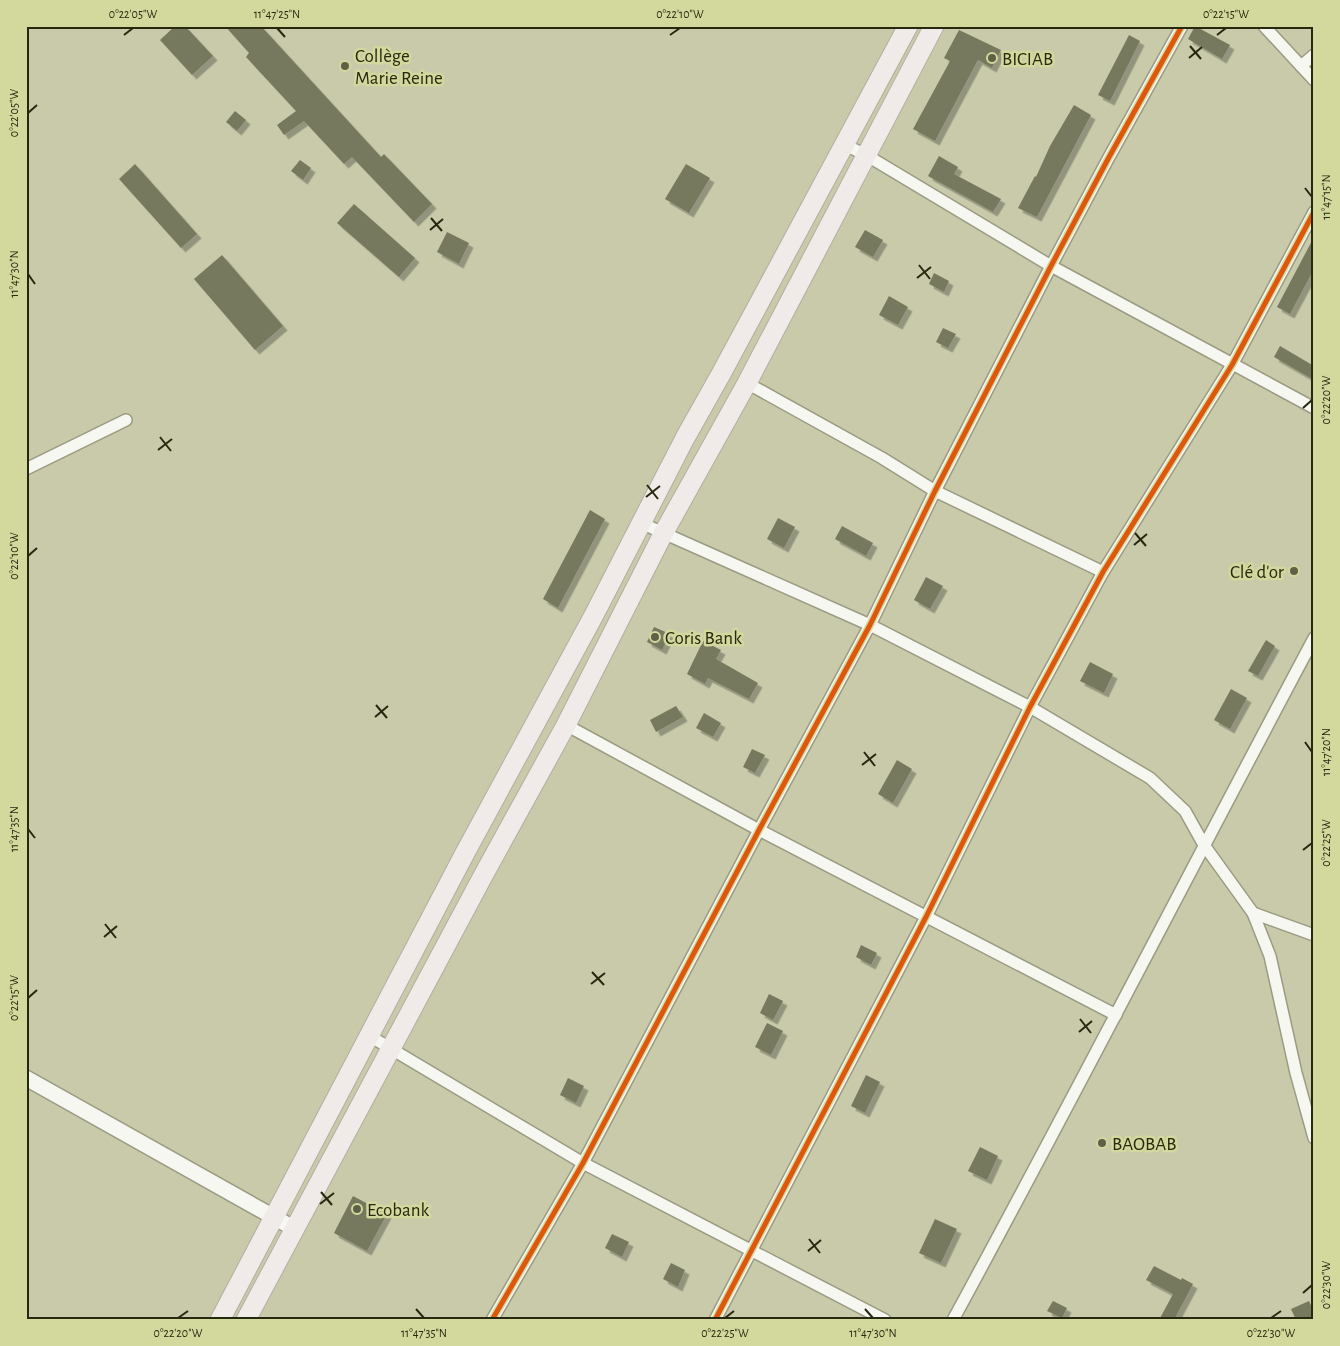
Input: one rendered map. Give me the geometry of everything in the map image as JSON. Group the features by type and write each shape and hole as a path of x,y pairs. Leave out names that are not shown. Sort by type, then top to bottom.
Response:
{"highway":[{"path":"220,1320 474,835 594,615 685,438 908,26"},
{"path":"246,1320 566,725 663,534 747,383 934,26"}],"street":[{"path":"492,1320 583,1163 870,625 934,491 1051,266 1182,26"},
{"path":"1264,26 1314,80"},
{"path":"1301,66 1314,55"},
{"path":"844,144 866,155 1051,266 1314,408"},
{"path":"715,1320 926,917 1030,707 1103,572 1232,365 1314,212"},
{"path":"747,383 882,458 934,491 1103,572"},
{"path":"26,469 126,420"},
{"path":"641,523 870,625 1030,707 1150,778 1185,812 1204,845 1254,913 1270,956 1296,1073 1314,1138"},
{"path":"952,1320 1033,1173 1314,638"},
{"path":"566,725 759,830 1116,1015"},
{"path":"1254,913 1314,935"},
{"path":"368,1035 583,1163 885,1320"},
{"path":"26,1078 295,1229"}],"building":[{"path":"175,26 185,26 213,56 192,75 160,40"},
{"path":"225,26 261,26 381,157 384,154 432,204 414,222 352,157 344,164 304,121 284,135 277,125 296,111 246,57 249,53"},
{"path":"1195,26 1230,45 1222,59 1188,39"},
{"path":"959,30 1001,50 992,68 978,60 935,141 913,129 950,61 944,58"},
{"path":"1129,35 1140,41 1110,101 1098,95"},
{"path":"1074,105 1091,115 1037,217 1018,208 1036,177 1050,146"},
{"path":"235,111 246,120 237,131 226,122"},
{"path":"939,156 958,167 954,174 1001,199 993,212 928,176"},
{"path":"300,160 311,168 303,180 291,171"},
{"path":"135,164 197,234 181,248 119,179"},
{"path":"686,164 710,178 689,213 665,199"},
{"path":"354,204 415,258 399,277 337,223"},
{"path":"865,230 883,240 873,257 855,247"},
{"path":"447,232 469,243 459,264 437,252"},
{"path":"1314,237 1314,269 1290,314 1277,307"},
{"path":"222,255 283,326 255,350 194,279"},
{"path":"934,273 949,281 944,292 929,284"},
{"path":"889,296 908,307 898,325 879,315"},
{"path":"943,328 956,334 948,348 936,342"},
{"path":"1280,346 1314,366 1314,380 1274,357"},
{"path":"590,510 605,519 558,608 543,599"},
{"path":"778,518 795,527 784,548 767,539"},
{"path":"842,526 873,543 866,556 835,539"},
{"path":"926,577 943,586 930,609 914,600"},
{"path":"654,627 670,634 662,650 647,642"},
{"path":"1266,640 1275,646 1258,676 1248,671"},
{"path":"703,641 721,650 716,659 758,683 749,699 708,678 705,684 687,674"},
{"path":"1090,662 1113,674 1104,693 1080,681"},
{"path":"1231,689 1247,698 1230,729 1214,720"},
{"path":"676,706 683,717 656,732 650,720"},
{"path":"704,713 721,723 713,737 696,728"},
{"path":"752,749 765,755 755,773 743,767"},
{"path":"897,760 912,769 893,803 878,794"},
{"path":"861,945 877,953 871,965 856,957"},
{"path":"769,994 783,1001 773,1020 760,1013"},
{"path":"767,1023 783,1031 771,1055 755,1047"},
{"path":"866,1075 880,1082 865,1113 851,1106"},
{"path":"568,1078 584,1086 576,1103 560,1095"},
{"path":"980,1147 998,1156 987,1180 968,1171"},
{"path":"353,1196 387,1214 367,1251 334,1233"},
{"path":"935,1219 957,1229 941,1263 919,1253"},
{"path":"612,1234 629,1242 622,1257 605,1248"},
{"path":"671,1263 685,1270 678,1287 663,1279"},
{"path":"1154,1266 1193,1284 1174,1320 1159,1320 1173,1294 1146,1280"},
{"path":"1053,1301 1067,1308 1062,1318 1047,1311"},
{"path":"1309,1301 1314,1312 1314,1320 1296,1320 1291,1309"}],"cycle path":[{"path":"492,1320 583,1163 870,625 935,491 1051,266 1182,26"},
{"path":"715,1320 926,917 1030,707 1103,572 1232,365 1314,212"}],"place":[{"name":"BICIAB","path":"992,58"},
{"name":"Collège Marie Reine","path":"345,66"},
{"name":"Clé d'or","path":"1294,571"},
{"name":"Coris Bank","path":"655,637"},
{"name":"BAOBAB","path":"1102,1143"},
{"name":"Ecobank","path":"357,1209"}]}
